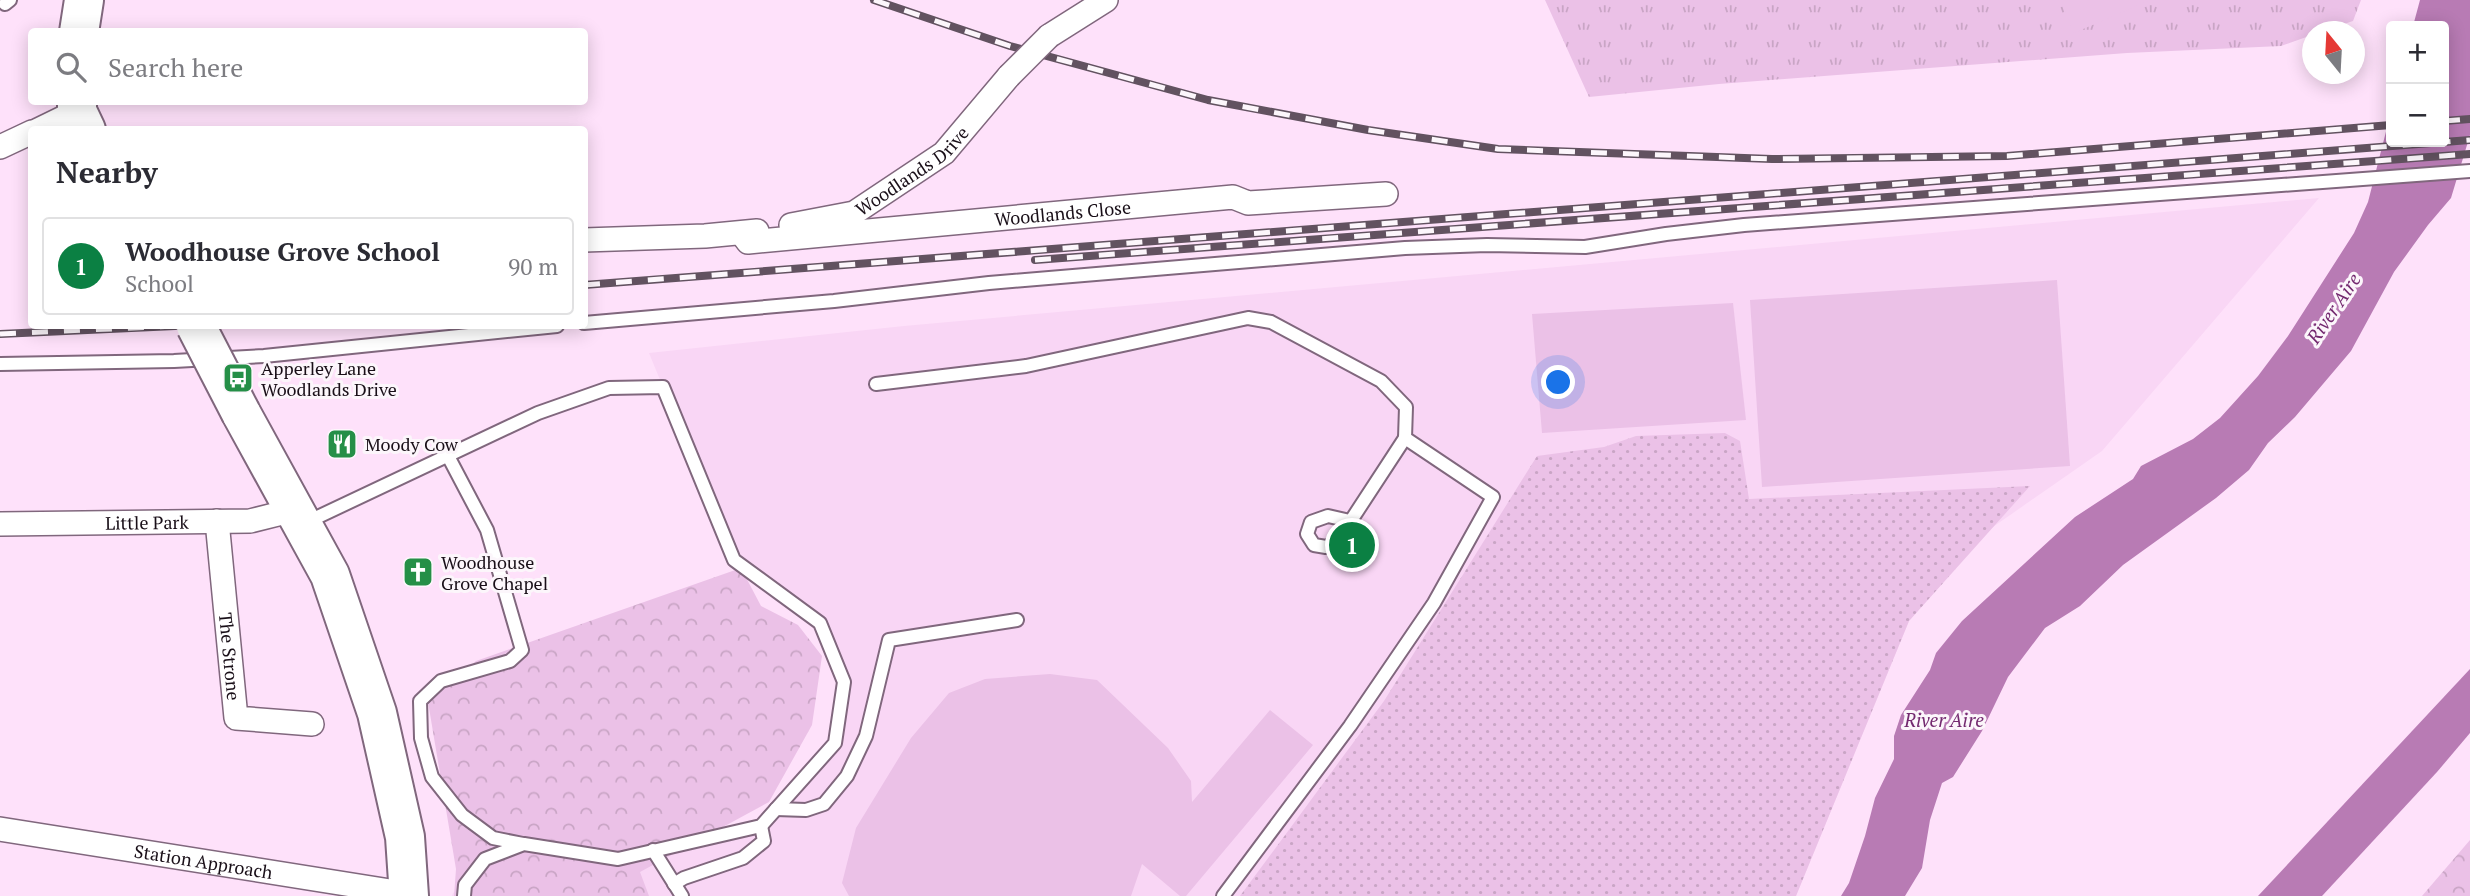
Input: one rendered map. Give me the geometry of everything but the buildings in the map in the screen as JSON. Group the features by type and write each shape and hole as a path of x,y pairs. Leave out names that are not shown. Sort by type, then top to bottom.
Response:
{"highway":[{"path":"80,28 84,0"},
{"path":"198,329 330,575 377,713 405,837 409,895"}],"street":[{"name":"Woodlands Drive","path":"588,240 742,234 854,213 944,153 1009,76 1049,36 1106,0"},
{"path":"48,126 80,114"},
{"path":"0,147 28,134"},
{"name":"Woodlands Close","path":"742,234 748,242 1233,197 1248,203 1386,194"},
{"name":"Little Park","path":"0,524 250,521 299,517"},
{"name":"The Strone","path":"217,521 236,718 312,724"},
{"name":"Station Approach","path":"0,829 409,895"}],"lane":[{"path":"588,323 834,302 989,283 1405,248 1487,245 1585,247 1744,225 2470,171"},
{"path":"876,384 1026,366 1248,318 1271,322 1381,381 1406,407 1405,438 1350,521"},
{"path":"0,364 174,361 264,356 528,329"},
{"path":"299,517 448,456 538,413 609,388 663,387 734,560 820,623 844,682 835,743 761,826 618,859 493,838 462,815 432,778 421,738 420,701 441,681 510,661 522,650 487,530 448,456"},
{"path":"1223,896 1350,726 1434,603 1493,497 1405,438"},
{"path":"776,809 806,810 824,804 847,776 866,736 889,640 1017,620"},
{"path":"678,890 684,878 743,858 764,841 761,826"},
{"path":"464,896 465,885 485,859 524,844"},
{"path":"653,850 678,890"}],"shaded area":[{"path":"2319,198 2102,451 1990,529 1909,621 1796,896 452,896 465,885 618,859 761,826 835,743 844,682 820,623 734,560 649,353 904,326"}],"green space":[{"path":"1545,0 2361,0 2353,21 2302,21 2302,39 2281,46 2127,53 1719,84 1589,97"},
{"path":"2060,0 2150,0 2074,33"},
{"path":"2057,280 2070,466 1762,487 1750,300"},
{"path":"1733,303 1746,420 1542,433 1532,314"},
{"path":"1725,433 1740,441 1749,499 2030,486 1909,621 1796,896 1240,896 1384,701 1537,456 1604,447 1636,436"},
{"path":"741,568 761,606 798,625 822,656 812,725 769,802 640,872 649,896 454,896 456,869 428,702 476,661"},
{"path":"1050,674 1097,680 1168,748 1191,781 1192,802 1270,710 1313,745 1186,896 1180,896 1142,864 1131,896 849,896 842,883 856,828 911,738 949,693 985,679"},
{"path":"2470,840 2470,896 2422,896"}],"water":[{"name":"River Aire","path":"2420,0 2470,0 2470,135 2451,198 2394,272 2351,351 2295,417 2268,443 2249,470 2216,498 2123,565 2080,606 2045,628 2008,677 1982,731 1953,777 1942,783 1930,820 1922,868 1905,896 1841,896 1849,883 1875,798 1894,759 1894,736 1901,715 1930,670 1936,653 1962,621 2075,517 2133,479 2141,466 2193,439 2220,418 2258,376 2288,336 2354,233 2368,202 2386,132 2386,147 2449,147 2449,21 2414,21"},
{"path":"2470,669 2470,733 2322,896 2258,896"}],"railway":[{"path":"874,0 1010,46 1208,100 1368,130 1498,149 1772,159 2007,156 2386,125"},
{"path":"2449,121 2470,119"},
{"path":"588,285 2470,140"},
{"path":"1035,260 2470,154"},
{"path":"0,334 109,329"}],"place":[{"name":"Apperley Lane Woodlands Drive","path":"238,378"},
{"name":"Moody Cow","path":"342,444"},
{"name":"Woodhouse Grove School","path":"1352,545"},
{"name":"Woodhouse Grove Chapel","path":"418,572"}]}
